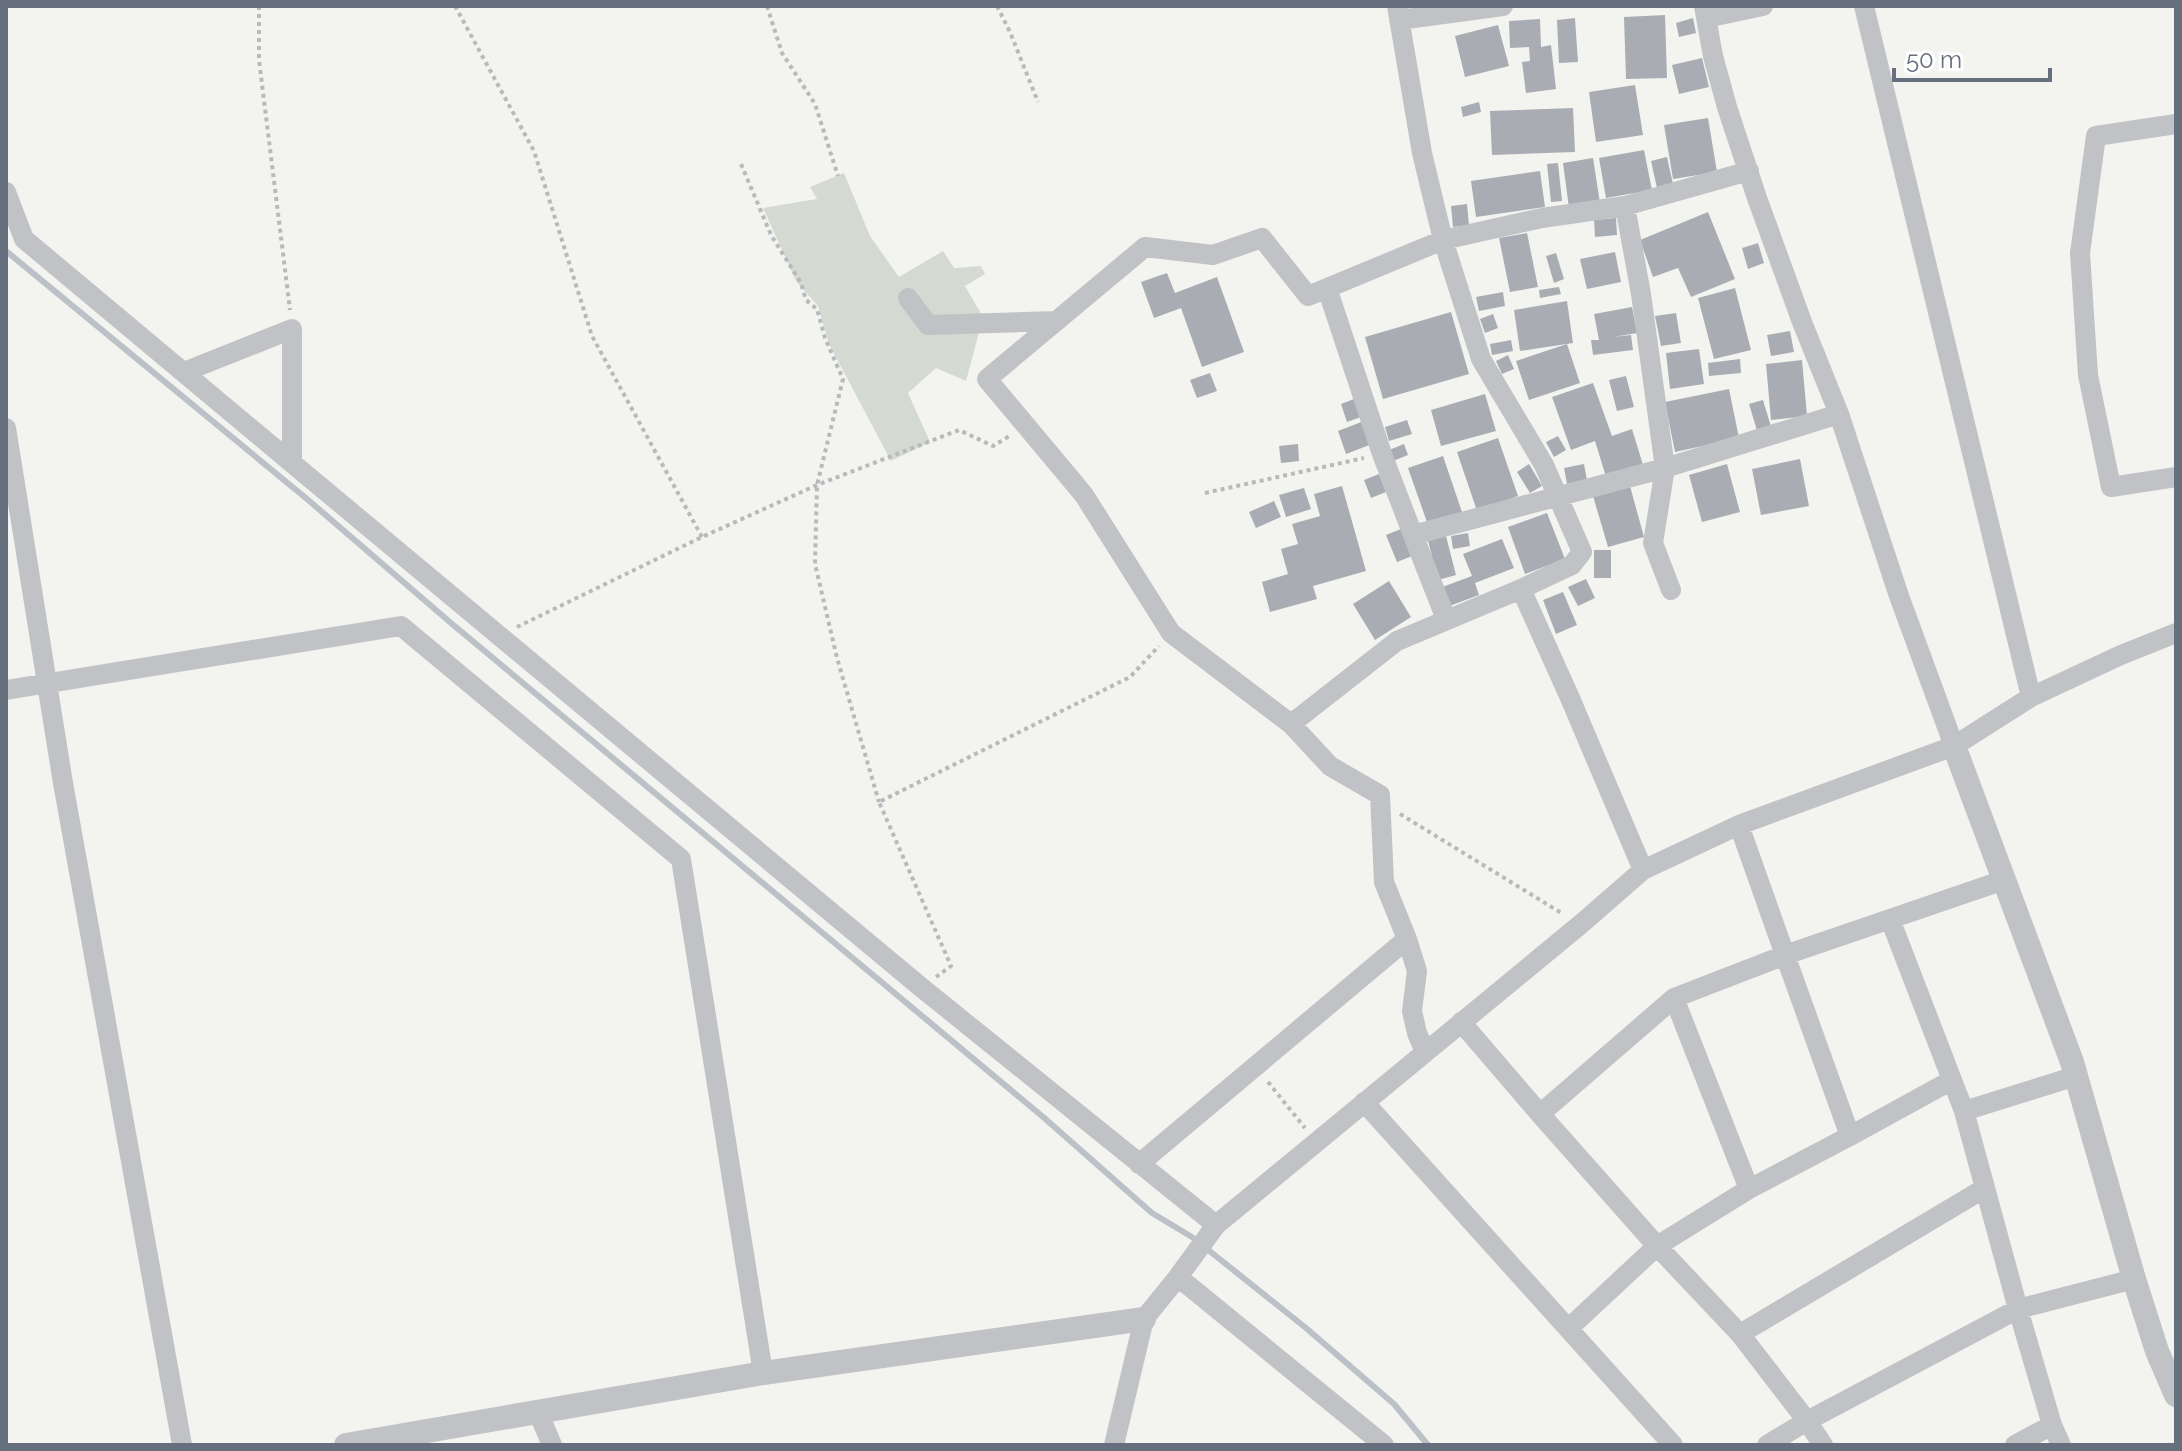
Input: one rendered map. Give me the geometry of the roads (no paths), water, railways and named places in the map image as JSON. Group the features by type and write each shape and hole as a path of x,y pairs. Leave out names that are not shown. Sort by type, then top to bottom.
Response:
{"street":[{"path":"1291,724 1397,641 1572,565 1582,552 1544,465 1481,359 1443,240 1422,153 1398,13 1503,6"},
{"path":"1763,6 1705,12 1727,107 1802,322 1839,414 1899,596 2076,1076 2134,1279 2157,1351 2176,1395"},
{"path":"1864,6 2031,697"},
{"path":"2176,124 2096,136 2080,253 2088,375 2111,487 2176,477"},
{"path":"1425,1052 1412,1011 1417,971 1384,882 1380,795 1330,766 1291,724 1171,633 1084,495 987,379 1145,247 1213,255 1262,238 1308,296 1443,240 1542,218 1625,206 1749,171"},
{"path":"6,192 24,239 922,988 1216,1225"},
{"path":"1625,206 1641,294 1665,468 1653,543 1671,590"},
{"path":"1327,288 1382,454 1446,619"},
{"path":"908,298 928,325 1057,321"},
{"path":"184,372 292,329 292,463"},
{"path":"1413,535 1665,468 1839,414"},
{"path":"6,428 63,783 182,1445"},
{"path":"1521,589 1643,870"},
{"path":"6,690 401,626 681,859 763,1373"},
{"path":"1114,1445 1144,1319 1216,1225 1643,870 1739,825 1954,746 2031,697 2176,633"},
{"path":"1739,825 1850,1136"},
{"path":"1540,1114 1674,998 1785,955 2004,880"},
{"path":"1890,919 1964,1111 2018,1309 2052,1425 2061,1445"},
{"path":"1139,1164 1407,939"},
{"path":"1674,998 1749,1189"},
{"path":"1461,1022 1657,1246 1740,1334 1823,1445"},
{"path":"1964,1111 2076,1076"},
{"path":"1569,1328 1657,1246 1749,1189 1952,1080"},
{"path":"1364,1102 1673,1445"},
{"path":"1740,1334 1985,1188"},
{"path":"1178,1277 1384,1445"},
{"path":"1767,1445 2018,1309 2134,1279"},
{"path":"346,1445 763,1373 1144,1319"},
{"path":"538,1412 552,1445"},
{"path":"2015,1445 2052,1425"}],"waterway":[{"path":"6,251 307,499 1042,1116 1152,1213 1192,1237 1306,1328 1394,1404 1428,1445"}]}
